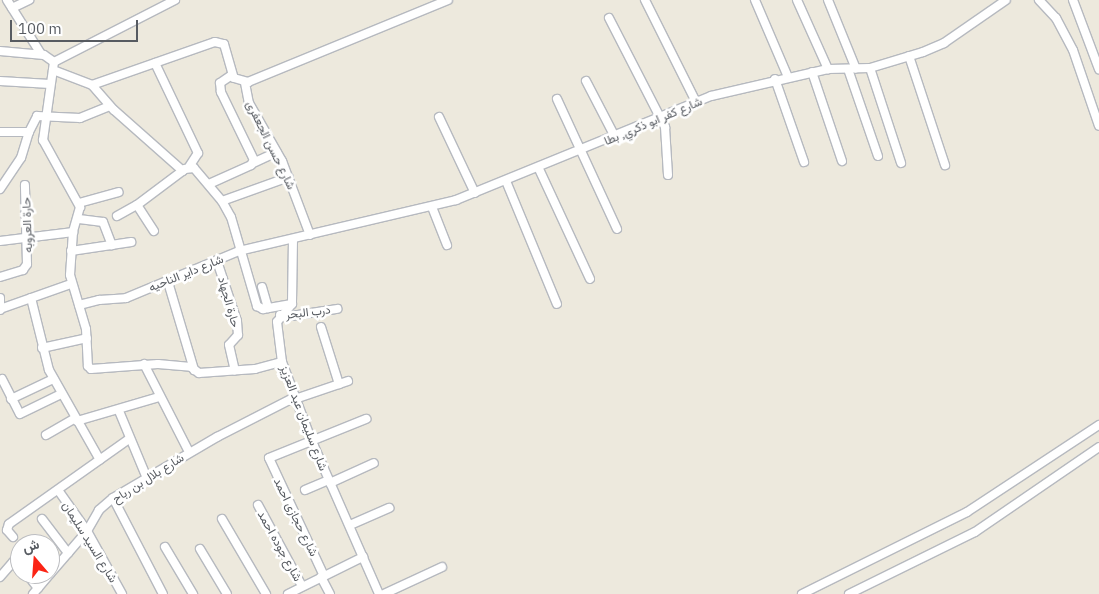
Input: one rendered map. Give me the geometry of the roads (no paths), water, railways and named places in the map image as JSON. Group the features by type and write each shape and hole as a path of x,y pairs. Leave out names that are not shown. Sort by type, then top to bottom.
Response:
{"street":[{"path":"8,0 41,54 54,66 92,85 110,106 185,169 194,168 209,184 222,201 235,229 239,251 257,306 268,308 292,304"},
{"path":"12,8 29,0"},
{"path":"175,0 54,66 44,116 44,146 79,204 79,219 73,232 71,284 79,305 87,338 90,369 144,364 194,370 199,373 236,370 282,362"},
{"path":"232,75 245,83 448,0"},
{"path":"645,0 696,102"},
{"path":"755,0 788,77"},
{"path":"797,0 828,69"},
{"path":"828,0 852,69 878,156"},
{"name":"شارع كفر ابو ذكري, بطا","path":"293,239 432,207 475,193 539,169 661,115 696,102 788,77 828,69 870,68 909,56 944,43 1006,0"},
{"path":"1039,0 1056,18 1073,50 1099,126"},
{"path":"1073,0 1099,70"},
{"path":"609,18 661,115 668,135 668,175"},
{"path":"92,85 220,42 233,68 232,75 220,83 221,92 254,158 253,163"},
{"path":"0,51 41,54"},
{"path":"909,56 945,165"},
{"path":"117,216 137,205 185,169 198,153 155,63"},
{"path":"870,68 901,163"},
{"path":"812,72 842,161"},
{"path":"775,80 804,162"},
{"path":"0,81 50,84"},
{"path":"586,81 615,137"},
{"name":"شارع حسن الجعفرى","path":"245,83 252,109 289,177 310,235"},
{"path":"557,99 617,229"},
{"path":"0,189 21,158 35,116 85,118 110,106"},
{"path":"439,118 475,193"},
{"path":"0,132 29,132"},
{"path":"209,184 277,152"},
{"path":"539,169 590,279"},
{"path":"222,201 289,177"},
{"path":"506,182 557,304"},
{"name":"حارة العروبه","path":"0,277 26,268 29,240 25,184"},
{"path":"79,204 119,192"},
{"path":"137,205 154,232"},
{"path":"432,207 447,246"},
{"path":"79,219 103,222 112,245"},
{"path":"0,241 29,240 73,232"},
{"path":"280,315 292,304 293,239"},
{"name":"شارع داير الناحيه","path":"79,305 99,300 126,298 239,251 293,239"},
{"path":"72,251 131,242"},
{"name":"حارة الجهاد","path":"217,261 236,321 238,335 229,345 236,370"},
{"path":"168,282 194,370"},
{"path":"0,298 0,310 71,284"},
{"path":"262,287 268,308"},
{"path":"31,298 42,348 53,379 100,460"},
{"name":"درب البحر","path":"280,315 291,316 337,309"},
{"name":"شارع سليمان عبد العزيز","path":"280,315 277,327 282,362 311,439 379,594"},
{"path":"321,327 339,384"},
{"path":"42,348 87,338"},
{"name":"شارع بلال بن رباح","path":"144,364 159,397 189,452"},
{"path":"2,379 11,400 20,414 61,394"},
{"path":"11,400 53,379"},
{"name":"شارع بلال بن رباح","path":"60,562 87,531 96,513 113,498 146,476 295,398 348,381"},
{"path":"46,435 76,420 120,411 159,397"},
{"path":"120,411 129,439 146,476"},
{"path":"311,439 366,418"},
{"path":"802,594 966,512 1099,425"},
{"path":"12,534 7,525 129,439"},
{"name":"شارع حجازى احمد","path":"311,439 269,458 329,594"},
{"path":"849,594 975,532 1099,447"},
{"path":"305,490 374,463"},
{"name":"شارع السيد سليمان","path":"58,490 87,531 122,594"},
{"path":"113,498 162,594"},
{"name":"شارع جوده احمد","path":"258,505 302,586"},
{"path":"350,525 390,508"},
{"path":"42,519 68,553"},
{"path":"222,519 266,594"},
{"path":"165,548 193,594"},
{"path":"200,549 227,594"},
{"path":"288,594 363,556"},
{"path":"0,577 10,565"},
{"path":"384,594 442,567"}]}
